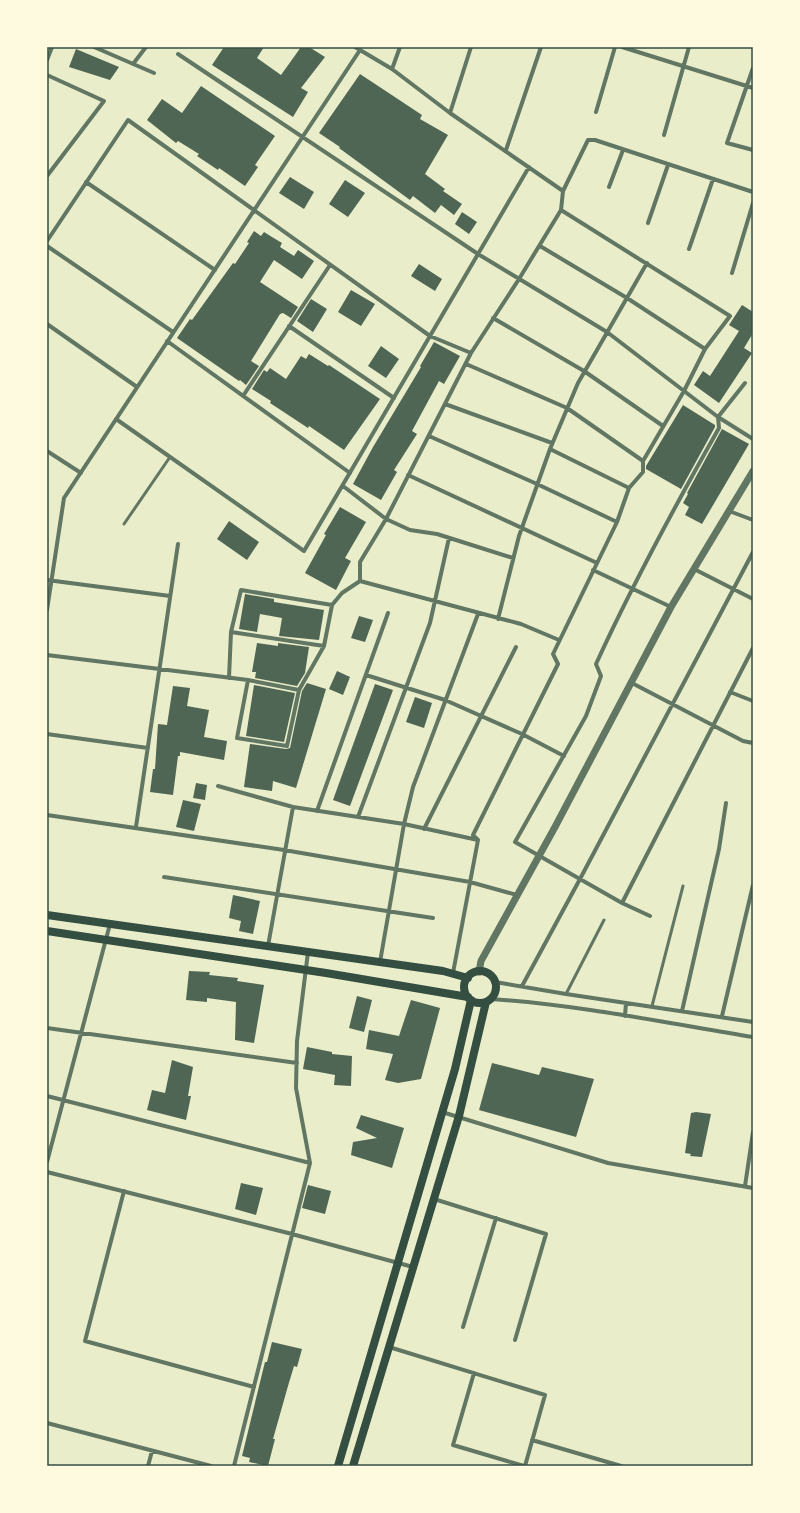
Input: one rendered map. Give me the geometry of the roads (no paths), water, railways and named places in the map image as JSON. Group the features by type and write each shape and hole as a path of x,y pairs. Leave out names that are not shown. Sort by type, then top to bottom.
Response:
{"main road":[{"path":"47,915 380,962 453,973 468,978"},
{"path":"47,931 306,970 470,999 476,1003 488,1001"},
{"path":"338,1466 455,1069 470,999 465,991 465,984 468,978 479,972 485,972 491,976 495,982 496,988 488,1001 458,1116 353,1466"}],"street":[{"path":"47,60 52,47"},
{"path":"94,47 154,73"},
{"path":"133,64 146,47"},
{"path":"355,47 392,69 450,113 506,150 563,191"},
{"path":"392,69 400,47"},
{"path":"450,113 471,47"},
{"path":"506,150 541,47"},
{"path":"596,112 615,47"},
{"path":"622,47 684,65 753,88"},
{"path":"664,135 689,47"},
{"path":"47,610 49,581 64,498 360,50"},
{"path":"178,54 478,254 607,332 718,417 753,439"},
{"path":"753,68 727,144 753,150"},
{"path":"47,75 104,101 47,176"},
{"path":"47,241 128,120 430,336 471,353"},
{"path":"360,580 360,562 386,519 471,353 540,246 560,210 563,191 588,140 595,140 753,192"},
{"path":"609,188 623,150"},
{"path":"648,223 668,164"},
{"path":"116,419 304,551 529,167"},
{"path":"689,249 713,179"},
{"path":"86,182 215,270"},
{"path":"732,273 753,203"},
{"path":"478,840 473,835 558,664 553,654 617,522 629,488 643,472 643,460 684,391 705,349 730,316 560,210"},
{"path":"47,246 174,332"},
{"path":"540,246 627,298 705,349"},
{"path":"498,619 522,528 552,443 584,371 647,263"},
{"path":"243,396 330,265"},
{"path":"493,318 584,371 663,426"},
{"path":"47,324 137,387"},
{"path":"289,326 394,398"},
{"path":"167,342 350,473"},
{"path":"466,364 567,408 643,460"},
{"path":"650,916 622,903 515,842 586,716 595,696 601,676 596,664 631,588 676,502 719,428 718,417 745,383"},
{"path":"445,404 552,443"},
{"path":"429,436 537,484 617,522"},
{"path":"550,450 629,488"},
{"path":"47,451 81,473"},
{"path":"479,972 481,961 671,607 753,472"},
{"path":"408,475 597,563"},
{"path":"343,486 386,519 410,530 449,538 513,558"},
{"path":"729,511 753,520"},
{"path":"358,817 430,623 449,538"},
{"path":"136,827 178,544"},
{"path":"522,986 753,552"},
{"path":"694,569 753,600"},
{"path":"593,570 671,607"},
{"path":"360,580 478,614 521,624 559,640"},
{"path":"248,680 236,738 287,746 299,690 324,646 332,605 342,593 360,580"},
{"path":"49,581 170,596"},
{"path":"229,678 231,632 241,590 332,605"},
{"path":"317,811 388,613"},
{"path":"380,962 404,824 413,787 478,614"},
{"path":"231,632 324,646"},
{"path":"424,829 516,647"},
{"path":"622,903 753,648"},
{"path":"47,655 248,680 299,690"},
{"path":"366,674 445,700 522,734 564,756"},
{"path":"630,682 743,741 753,743"},
{"path":"730,692 753,701"},
{"path":"47,734 148,748"},
{"path":"218,786 293,807 404,824 478,840"},
{"path":"682,1011 719,849 726,803"},
{"path":"268,946 284,850 293,807"},
{"path":"47,815 136,827 396,869 470,882 517,895"},
{"path":"453,973 478,840"},
{"path":"164,876 433,918"},
{"path":"722,1016 753,885"},
{"path":"47,1162 110,924"},
{"path":"234,1466 310,1163 296,1088 297,1041 308,952"},
{"path":"495,982 753,1022"},
{"path":"488,1001 517,1001 625,1016 753,1038"},
{"path":"625,1016 626,1003"},
{"path":"47,1028 297,1062"},
{"path":"47,1096 310,1163"},
{"path":"442,1112 608,1162 753,1188"},
{"path":"745,1186 753,1132"},
{"path":"47,1172 292,1234 413,1267"},
{"path":"124,1191 85,1341 254,1387"},
{"path":"433,1199 546,1234 515,1340"},
{"path":"463,1327 496,1218"},
{"path":"389,1347 546,1396 524,1466 452,1445 474,1374"},
{"path":"47,1423 211,1466"},
{"path":"532,1440 621,1466"},
{"path":"148,1466 152,1451"}],"lane":[{"path":"124,524 170,457"},
{"path":"652,1006 683,886"},
{"path":"566,994 604,920"}]}
